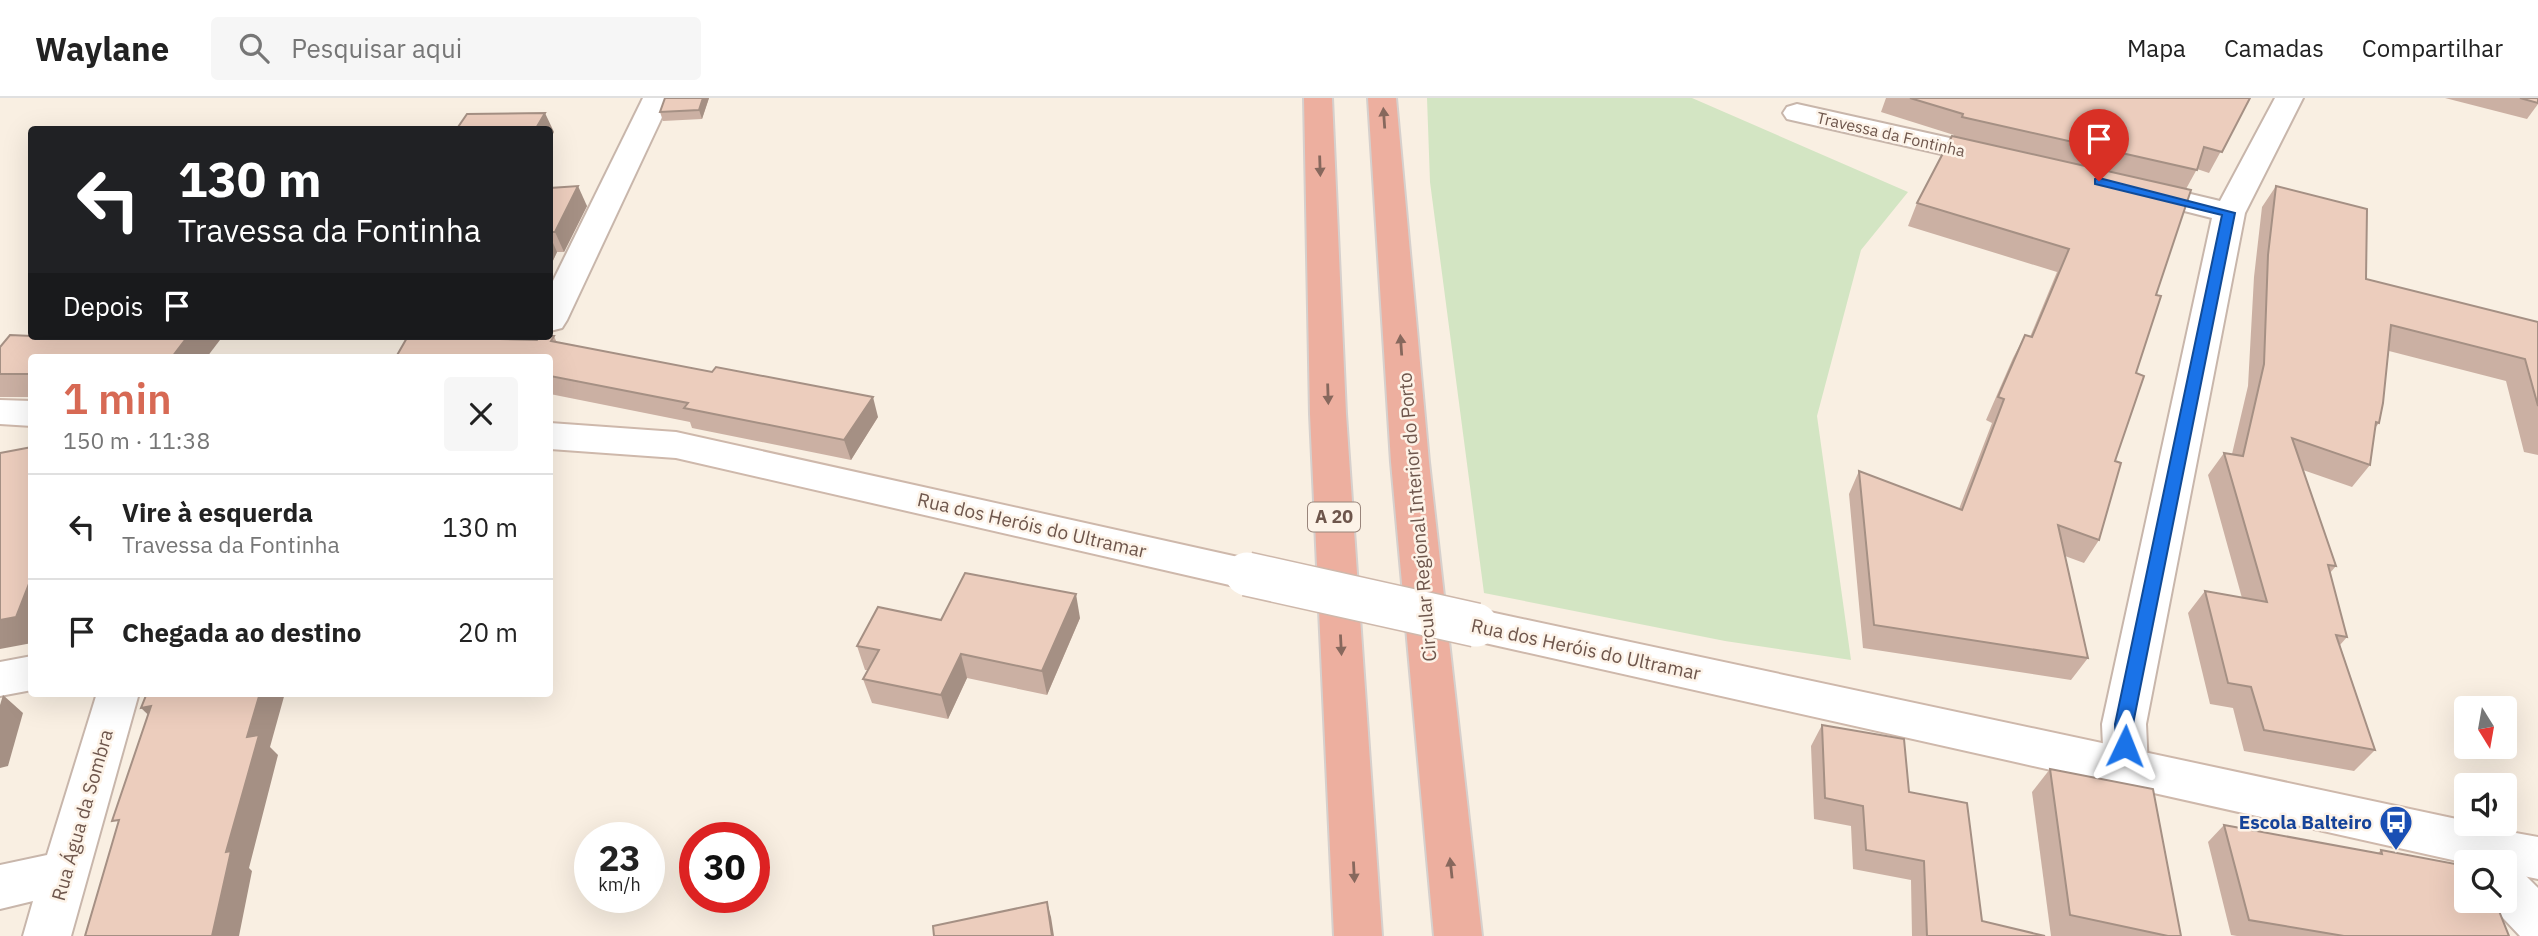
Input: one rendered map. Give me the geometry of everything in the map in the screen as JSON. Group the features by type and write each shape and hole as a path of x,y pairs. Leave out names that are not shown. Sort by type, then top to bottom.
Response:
{"highway":[{"name":"A 20","path":"1318,98 1328,414 1358,936"},
{"name":"Circular Regional Interior do Porto","path":"1382,98 1410,462 1458,936"}],"street":[{"path":"553,311 657,98"},
{"path":"2126,768 2124,724 2229,213 2289,98"},
{"name":"Travessa da Fontinha","path":"1797,113 2021,163"},
{"path":"2112,185 2229,213"},
{"path":"0,412 28,414"},
{"name":"Rua dos Heróis do Ultramar","path":"553,436 676,444 1247,574 2126,768 2460,850"},
{"path":"0,679 28,674"},
{"name":"Rua Água da Sombra","path":"47,936 117,697"},
{"name":"Rua dos Heróis do Ultramar","path":"2517,856 2538,858"},
{"path":"0,887 67,872"},
{"path":"2517,899 2538,921"}],"green space":[{"path":"1427,98 1692,98 1908,192 1861,250 1817,416 1851,660 1725,641 1484,593 1430,182"}],"building":[{"path":"665,98 703,98 699,110 660,112"},
{"path":"1910,98 2250,98 2222,152 2204,147 2197,170 1962,117 1963,114"},
{"path":"2520,98 2538,98 2538,103"},
{"path":"545,113 537,126 459,126 467,114"},
{"path":"1952,136 2191,190 2156,295 2161,296 2136,373 2144,376 2115,461 2121,463 2099,540 2058,525 2088,658 1874,625 1859,471 1962,510 2004,399 1998,397 2025,335 2032,337 2069,249 1917,203"},
{"path":"578,186 555,232 553,232 553,188"},
{"path":"2276,186 2367,209 2366,279 2538,322 2538,406 2525,359 2391,325 2383,403 2379,423 2376,422 2370,465 2292,438 2336,566 2328,565 2347,637 2336,635 2375,750 2264,730 2251,687 2228,683 2205,591 2267,602 2224,453 2243,456 2264,364 2268,255"},
{"path":"10,335 28,336 28,340 185,340 174,354 28,354 28,374 0,374 0,347"},
{"path":"406,340 552,340 712,372 716,367 873,397 844,440 684,408 688,403 553,377 553,354 398,354"},
{"path":"28,448 28,586 16,617 0,620 0,453"},
{"path":"965,573 1076,594 1042,671 961,654 941,695 863,679 879,650 857,646 878,607 941,620"},
{"path":"145,697 259,697 247,737 259,735 226,852 231,851 212,936 85,936 119,820 112,821 151,706 141,708"},
{"path":"1822,725 1904,739 1909,792 1967,803 1982,921 2045,936 1927,936 1924,861 1866,850 1863,806 1825,798"},
{"path":"2050,769 2153,789 2181,936 2168,936 2070,915"},
{"path":"2224,825 2382,854 2381,850 2454,864 2454,913 2500,913 2509,936 2344,936 2249,920"},
{"path":"1047,902 1052,936 934,936 933,926"}],"place":[{"name":"Escola Balteiro","path":"2396,852"}],"route":[{"path":"2099,181 2229,213 2124,724 2125,746"}]}
